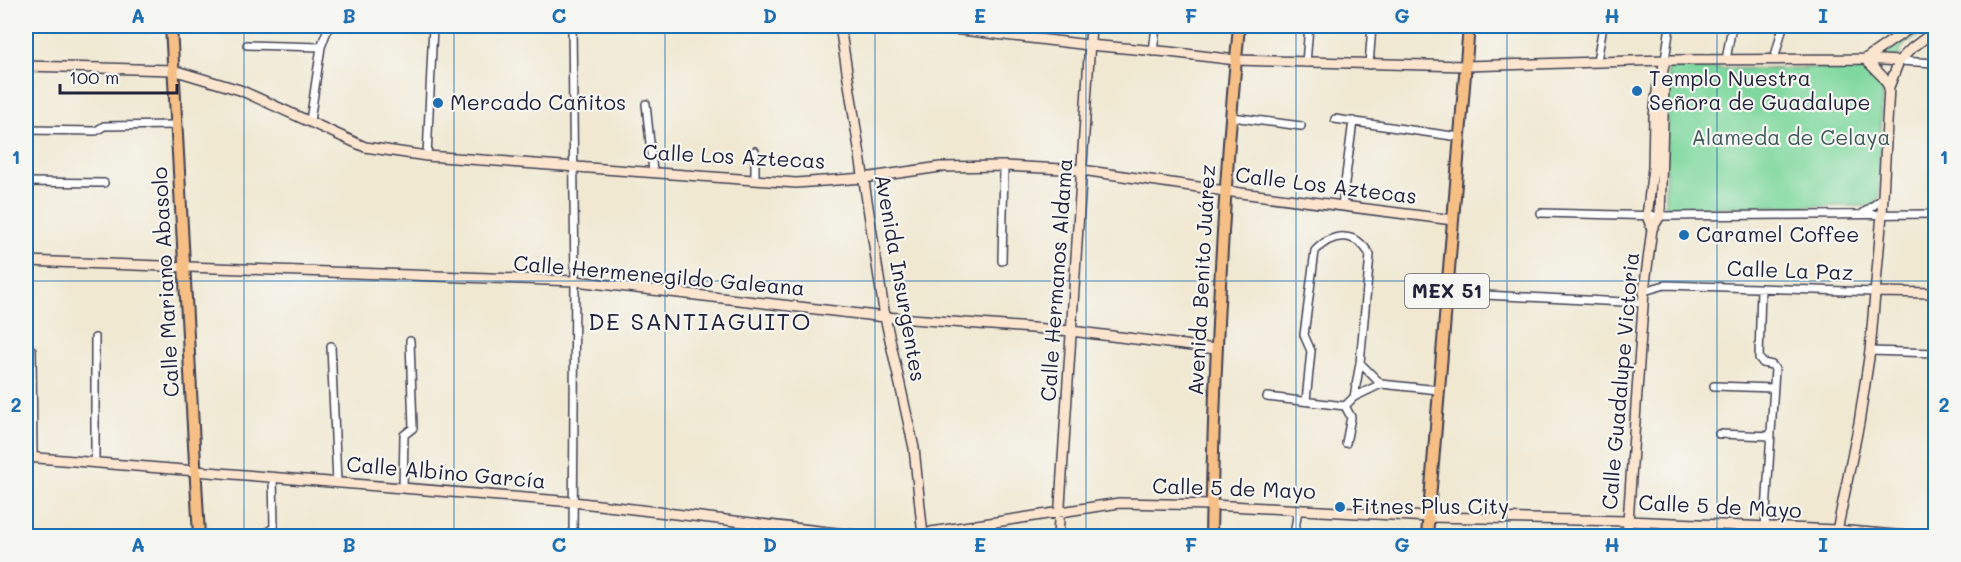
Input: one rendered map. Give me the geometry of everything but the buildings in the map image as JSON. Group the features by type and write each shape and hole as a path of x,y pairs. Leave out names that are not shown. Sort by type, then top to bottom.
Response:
{"main road":[{"name":"Calle Mariano Abasolo","path":"171,26 199,537"},
{"name":"Avenida Insurgentes","path":"840,26 885,317 914,448 923,537"},
{"path":"928,26 1153,52 1169,51 1236,60 1306,63 1465,66 1665,60 1865,59 1899,62"},
{"name":"Calle Hermanos Aldama","path":"1058,537 1091,26"},
{"name":"Avenida Benito Juárez","path":"1211,537 1216,349 1225,191 1239,26"},
{"name":"MEX 51","path":"1428,537 1469,26"},
{"path":"1865,59 1913,26"},
{"path":"1837,533 1859,423 1870,351 1882,214 1889,87 1899,62 1912,48 1935,30"},
{"path":"1865,59 1883,77 1889,87"},
{"path":"1661,79 1665,60"},
{"name":"Calle Los Aztecas","path":"26,66 173,70 240,90 365,147 427,156 796,183 864,178 940,167 1004,166 1082,170 1453,220"},
{"name":"Calle Guadalupe Victoria","path":"1652,229 1647,216 1653,168 1654,116 1658,84 1661,79"},
{"name":"Calle Guadalupe Victoria","path":"1627,537 1644,291 1652,229 1660,216 1664,85 1661,79"},
{"name":"Calle Hermenegildo Galeana","path":"26,261 574,281 885,317 1071,331 1216,349"},
{"name":"Calle La Paz","path":"1875,292 1935,293"},
{"name":"Calle Albino García","path":"29,457 573,502 783,532 862,537"},
{"name":"Calle 5 de Mayo","path":"923,537 931,532 1119,503 1212,505 1429,517 1627,521 1901,536"}],"street":[{"path":"427,156 433,26"},
{"path":"572,26 573,537"},
{"path":"1153,52 1156,26"},
{"path":"1306,63 1309,26"},
{"path":"1369,65 1372,26"},
{"path":"1597,61 1603,26"},
{"path":"1665,60 1670,26"},
{"path":"1726,60 1732,26"},
{"path":"1774,60 1782,26"},
{"path":"310,121 321,47 328,28"},
{"path":"247,45 321,47"},
{"path":"1899,62 1935,63"},
{"path":"646,104 653,172"},
{"path":"1232,117 1301,126"},
{"path":"1335,119 1459,137"},
{"path":"1342,206 1353,121"},
{"path":"26,130 96,131 104,126 177,125"},
{"path":"755,151 755,180"},
{"path":"1002,261 1004,166"},
{"path":"26,182 104,183"},
{"path":"1862,214 1882,199"},
{"path":"1541,213 1647,216 1935,214"},
{"path":"1306,401 1311,351 1304,335 1315,251 1323,242 1346,237 1356,239 1365,246 1370,255 1360,363 1354,397"},
{"name":"Calle La Paz","path":"1644,291 1665,285 1875,292"},
{"path":"1761,288 1759,358 1762,363 1772,365 1775,369 1765,528"},
{"path":"1447,293 1644,303"},
{"path":"95,338 95,463"},
{"path":"403,488 404,435 413,428 410,341"},
{"path":"331,346 337,482"},
{"path":"29,457 32,350"},
{"path":"1870,351 1935,353"},
{"path":"1360,363 1381,384"},
{"path":"1345,406 1354,397 1381,384 1439,390"},
{"path":"1714,386 1774,388"},
{"path":"1267,397 1345,406"},
{"path":"1345,406 1351,417 1346,443"},
{"path":"1719,434 1771,436"},
{"path":"265,537 265,534 274,526 273,477"},
{"path":"1294,537 1298,510"}],"green space":[{"path":"1923,26 1932,26 1903,46 1898,56 1878,57"},
{"name":"Alameda de Celaya","path":"1865,67 1877,75 1882,90 1879,198 1872,206 1665,207 1668,68"}],"place":[{"name":"Templo Nuestra Señora de Guadalupe","path":"1637,91"},
{"name":"Mercado Cañitos","path":"438,103"},
{"name":"Caramel Coffee","path":"1684,235"},
{"name":"Fitnes Plus City","path":"1340,507"}],"district":[{"name":"DE SANTIAGUITO","path":"700,322"}]}
